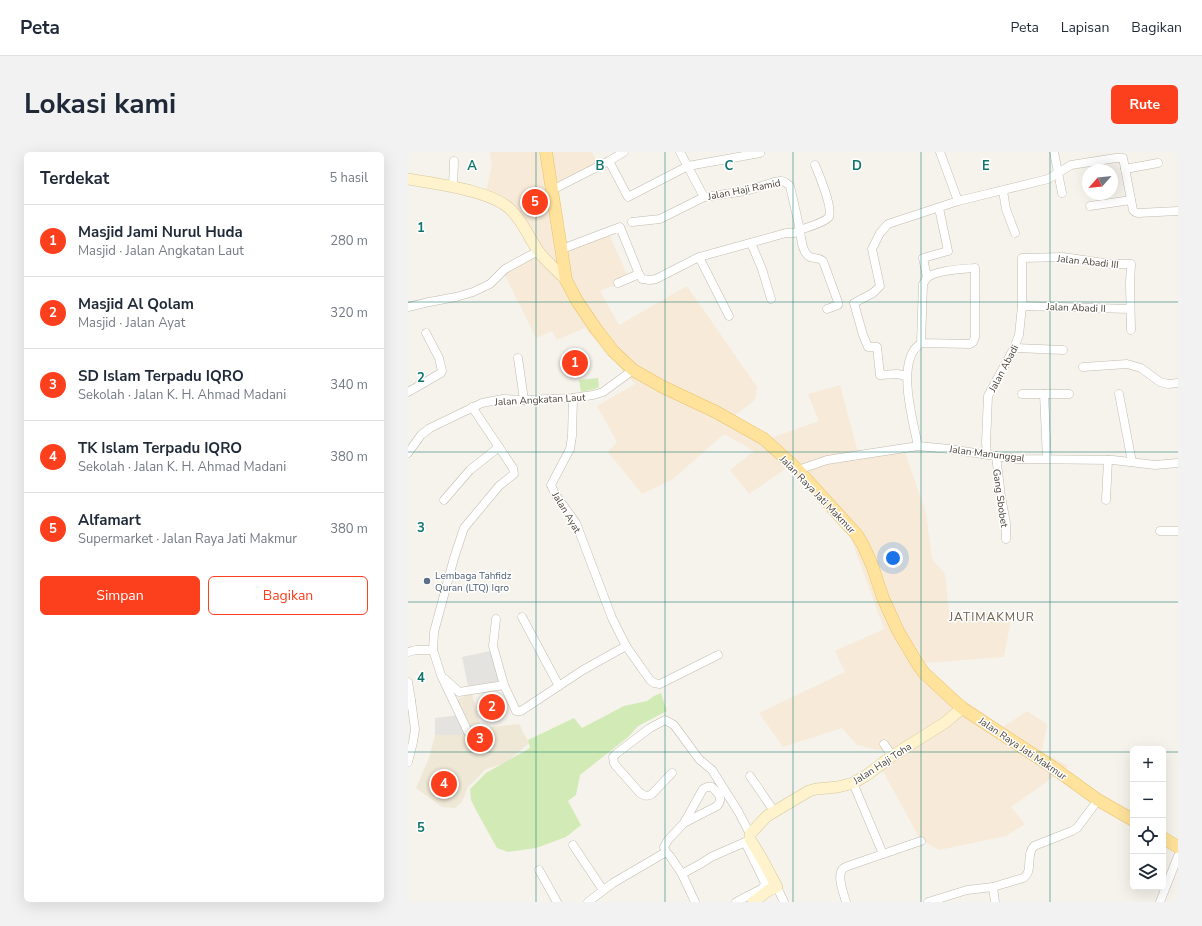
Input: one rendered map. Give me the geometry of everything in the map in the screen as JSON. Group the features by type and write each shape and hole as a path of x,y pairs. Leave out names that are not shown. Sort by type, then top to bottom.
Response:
{"main road":[{"name":"Jalan Raya Jati Makmur","path":"546,152 566,280 578,301 613,351 633,370 663,387 716,412 764,440 798,470 857,535 872,565 898,631 924,673 962,708 1051,766 1098,800 1130,818"},
{"path":"1166,840 1178,847"}],"street":[{"path":"552,190 624,152"},
{"path":"680,152 704,197"},
{"path":"940,152 958,201"},
{"path":"1054,152 1062,193"},
{"path":"609,161 628,197 688,166 760,153"},
{"path":"907,376 897,374 880,376 877,347 868,347 854,303 873,293 880,286 872,249 880,233 888,224 958,201 1048,179 1071,164 1116,158 1123,155 1133,210 1138,213 1178,211"},
{"path":"453,187 454,161"},
{"path":"1125,169 1158,163"},
{"path":"562,249 620,227 639,274 644,280 656,279 700,257 786,233 794,233 824,221 829,217 829,202 815,165"},
{"path":"408,179 453,187 493,197 512,210 523,225 538,251 566,280"},
{"name":"Jalan Haji Ramid","path":"632,222 660,220 704,197 746,191 774,182 785,182 790,186 801,238 806,254 813,258 819,258 822,261 838,302 837,306 827,309"},
{"path":"1003,191 1006,209 1015,233"},
{"path":"1090,206 1131,200"},
{"path":"927,277 924,258 948,251 939,208"},
{"path":"751,243 772,299"},
{"path":"408,307 456,298 473,292 490,284 505,269 538,251"},
{"path":"700,257 729,316"},
{"name":"Jalan Abadi III","path":"1022,258 1063,257 1111,264 1131,264 1130,309"},
{"name":"Jalan Abadi","path":"987,454 988,396 1014,348 1019,335 1022,306 1022,258"},
{"path":"918,446 907,386 910,359 914,349 921,343 970,344 976,338 975,268 946,271 930,275 925,279 923,284 921,343"},
{"path":"618,283 639,274"},
{"name":"Jalan Abadi II","path":"1022,306 1130,309"},
{"path":"1130,309 1131,330"},
{"path":"408,392 442,371 439,358 426,333"},
{"path":"1014,348 1062,350"},
{"path":"518,358 524,400"},
{"path":"1082,367 1126,364 1133,365 1141,368 1160,382 1168,384 1178,383"},
{"name":"Jalan Angkatan Laut","path":"408,453 421,435 430,428 482,403 503,399 524,400 573,398 593,395 603,392 633,370"},
{"path":"1022,394 1069,394"},
{"path":"1044,394 1047,459"},
{"path":"1120,394 1132,462"},
{"name":"Jalan Ayat","path":"573,398 570,450 551,485 555,494 576,523 612,618 626,646 646,675 654,683 660,684 718,655"},
{"path":"468,734 441,675 433,650 434,632 454,558 464,528 499,486 514,474 513,468 472,407"},
{"name":"Jalan Manunggal","path":"798,470 828,460 918,446 950,448 1017,459 1108,460 1155,465 1178,463"},
{"path":"444,500 470,470 499,447"},
{"name":"Gang Sbobet","path":"996,456 1006,523 1006,539"},
{"path":"1106,500 1108,460"},
{"path":"1160,531 1178,531"},
{"path":"522,617 559,686"},
{"path":"496,619 493,646 504,685 518,712 583,670 626,646"},
{"path":"408,652 416,650 433,650"},
{"path":"441,675 459,692 504,685"},
{"path":"408,682 415,729 408,762"},
{"name":"Jalan Haji Toha","path":"748,838 774,811 810,791 853,783 946,722 962,708"},
{"path":"672,773 652,794 645,796 640,793 614,763 613,757 616,753 650,728 665,720 674,724 699,759 712,770 738,811 765,883 763,888 736,902"},
{"path":"884,744 892,756"},
{"path":"750,776 774,811"},
{"path":"853,783 883,854"},
{"path":"684,823 717,806 721,797 718,792 712,787 707,787 704,789 684,823 668,840 664,847 682,874 695,902"},
{"path":"928,902 967,890 993,886 1027,876 1031,849 1034,846 1072,832 1077,828 1098,800"},
{"path":"682,874 748,838"},
{"path":"748,838 762,859 784,902"},
{"path":"846,902 841,878 843,868 921,841"},
{"path":"573,845 603,890"},
{"path":"588,902 613,883 666,852"},
{"path":"1160,902 1178,856"},
{"path":"539,870 557,902"},
{"path":"993,886 995,902"},
{"path":"753,902 769,890 777,887"}],"shaded area":[{"path":"490,152 592,152 600,167 552,191 562,252 609,234 629,279 600,291 619,325 687,286 757,387 755,400 734,416 771,438 819,421 808,394 840,385 859,456 904,450 926,513 932,559 945,574 950,621 983,612 1011,619 1004,657 923,663 943,685 1003,727 1027,711 1047,724 1042,752 1069,766 1011,807 1025,824 1006,836 939,850 920,839 879,764 894,754 857,745 842,728 783,747 759,713 845,672 835,651 884,629 850,536 791,465 749,494 730,470 754,451 724,434 673,479 642,494 608,452 617,442 597,406 635,384 585,328 557,340 552,331 536,338 504,273 539,253 511,206 486,192 492,165"},
{"path":"490,651 501,681 468,686 462,657"},
{"path":"472,693 481,728 519,724 529,743 506,763 486,769 468,787 462,802 455,808 442,807 416,788 429,758 435,735 465,735 455,700"},
{"path":"459,715 465,735 435,735 435,718"}],"green space":[{"path":"598,378 599,387 581,392 579,380"},
{"path":"661,693 667,711 638,726 628,737 580,775 576,795 568,801 581,825 566,837 536,848 508,852 497,848 471,800 470,789 486,773 530,748 528,740 574,718 582,728 624,706 647,701"}],"place":[{"name":"Alfamart","path":"535,202"},
{"name":"Masjid Jami Nurul Huda","path":"575,363"},
{"name":"Lembaga Tahfidz Quran (LTQ) Iqro","path":"427,581"},
{"name":"Masjid Al Qolam","path":"492,707"},
{"name":"SD Islam Terpadu IQRO","path":"480,739"},
{"name":"TK Islam Terpadu IQRO","path":"444,784"}],"district":[{"name":"JATIMAKMUR","path":"992,617"}]}
